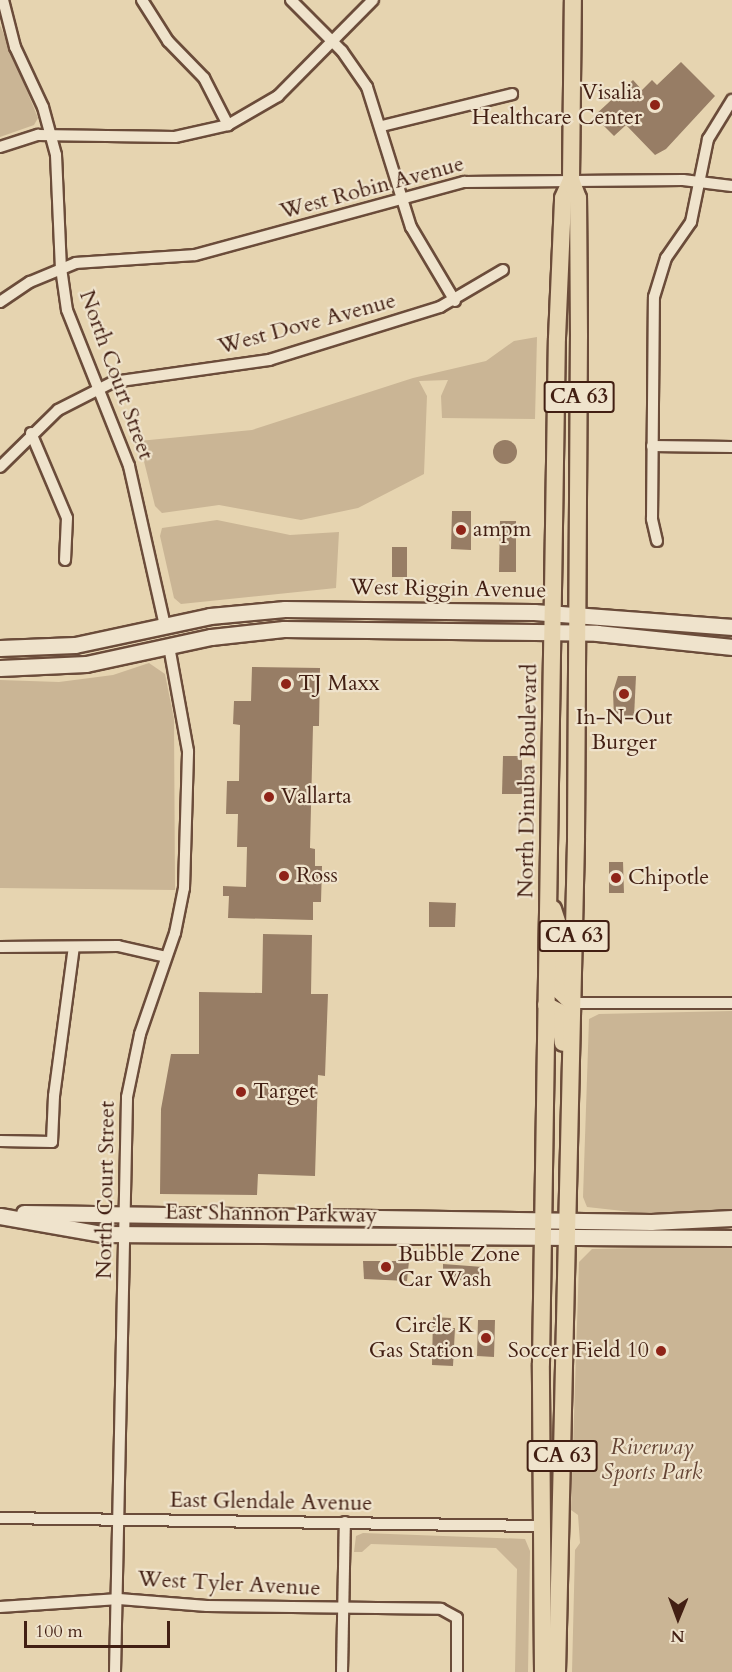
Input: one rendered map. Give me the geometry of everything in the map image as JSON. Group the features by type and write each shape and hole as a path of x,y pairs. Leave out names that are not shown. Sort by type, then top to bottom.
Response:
{"main road":[{"name":"North Dinuba Boulevard","path":"552,1671 560,1536 568,1240 577,633 578,210 572,180 573,0"},
{"name":"North Dinuba Boulevard","path":"542,1526 541,1384 546,1005 562,198 572,180"},
{"name":"West Riggin Avenue","path":"0,648 75,645 231,613 306,609 554,613 732,627"},
{"path":"169,646 174,634 189,629 306,609"},
{"path":"6,668 152,641 159,639 165,626"},
{"name":"West Riggin Avenue","path":"6,668 86,663 245,631 284,629 553,632 732,647"},
{"path":"548,897 559,928 560,991 572,1003"},
{"path":"546,1005 559,1011 571,1096"},
{"name":"East Shannon Parkway","path":"0,1215 125,1214 543,1221 732,1218"},
{"name":"East Shannon Parkway","path":"0,1215 124,1234 568,1240 732,1238"},
{"path":"225,1236 263,1228 320,1229 334,1218"},
{"path":"332,1238 340,1231 401,1229 453,1220"},
{"path":"541,1384 549,1415 548,1520 560,1536"},
{"path":"542,1526 553,1542 552,1671"}],"street":[{"name":"North Court Street","path":"3,0 15,47 52,134 59,184 60,268 71,322 133,477 165,626"},
{"path":"142,0 168,41 204,78 228,125"},
{"path":"291,0 332,42 363,80 382,126 418,242 455,301"},
{"path":"0,147 52,134 175,137 228,125 278,96 373,0"},
{"path":"382,126 512,94"},
{"path":"657,541 652,519 654,297 666,258 691,222 708,139 732,100"},
{"name":"West Robin Avenue","path":"0,302 60,268 109,258 195,255 482,180 700,181 732,186"},
{"name":"West Dove Avenue","path":"0,467 31,433 58,410 98,388 147,374 252,364 455,301 504,270"},
{"path":"31,433 67,519 64,560"},
{"path":"652,446 732,447"},
{"name":"North Court Street","path":"115,1672 119,1599 127,1097 140,1034 166,957 184,888 188,763 182,704 169,646"},
{"path":"0,947 118,946 166,957"},
{"path":"0,1141 52,1142 54,1096 74,947"},
{"path":"572,1003 732,1003"},
{"name":"East Glendale Avenue","path":"0,1518 542,1526"},
{"path":"342,1672 345,1522"},
{"name":"West Tyler Avenue","path":"0,1607 119,1599 344,1608 441,1609 455,1614 457,1672"}],"green space":[{"path":"0,25 38,118 34,125 0,137"},
{"path":"537,337 535,419 442,418 441,396 448,380 419,381 427,396 424,474 358,508 301,520 219,505 162,513 155,506 139,441 252,430 413,378 486,361 514,341"},
{"path":"217,520 290,535 339,532 336,588 181,604 174,598 160,536 162,528"},
{"path":"149,663 165,674 174,719 175,890 0,888 0,680 59,682 113,675"},
{"path":"732,1011 732,1210 650,1214 587,1207 583,1197 589,1019 599,1014"},
{"name":"Riverway Sports Park","path":"732,1246 732,1672 572,1672 575,1550 580,1543 578,1515 571,1510 579,1262 592,1249"},
{"path":"363,1533 525,1539 530,1551 528,1672 515,1672 517,1569 496,1548 371,1544 362,1552 354,1552 356,1536"}],"building":[{"name":"Visalia Healthcare Center","path":"681,62 715,96 666,149 655,155 626,125 614,136 594,116 633,80 642,90 652,80 657,85"},
{"path":"505,440 514,443 517,452 514,461 505,464 496,461 493,452 496,443"},
{"name":"ampm","path":"452,511 471,511 471,550 451,549"},
{"path":"500,521 516,521 516,572 499,572"},
{"path":"392,547 407,547 407,577 392,577"},
{"path":"252,667 320,668 319,726 313,726 310,848 315,849 315,866 322,866 321,902 313,902 313,920 228,918 229,896 223,896 223,886 246,887 247,847 237,847 238,814 226,814 227,781 239,781 240,725 233,724 234,701 251,701"},
{"name":"In-N-Out Burger","path":"618,676 636,676 634,717 614,718 613,692"},
{"path":"503,756 522,756 522,794 502,794"},
{"name":"Chipotle","path":"609,862 623,862 624,893 609,893"},
{"path":"429,902 456,903 455,927 429,927"},
{"name":"Target","path":"263,934 312,935 311,994 328,994 325,1076 318,1075 315,1176 258,1174 257,1195 160,1194 161,1109 171,1054 199,1054 199,992 262,993"},
{"name":"Bubble Zone Car Wash","path":"363,1261 409,1261 407,1281 364,1279"},
{"path":"443,1264 483,1267 483,1279 443,1281"},
{"path":"433,1317 451,1318 451,1328 455,1328 453,1366 432,1365"},
{"name":"Circle K Gas Station","path":"478,1320 495,1320 494,1357 477,1356"}],"place":[{"name":"Visalia Healthcare Center","path":"655,105"},
{"name":"ampm","path":"461,530"},
{"name":"TJ Maxx","path":"286,684"},
{"name":"In-N-Out Burger","path":"624,694"},
{"name":"Vallarta","path":"269,797"},
{"name":"Ross","path":"284,876"},
{"name":"Chipotle","path":"616,878"},
{"name":"Target","path":"241,1092"},
{"name":"Bubble Zone Car Wash","path":"386,1267"},
{"name":"Circle K Gas Station","path":"486,1338"},
{"name":"Soccer Field 10","path":"661,1351"}]}
